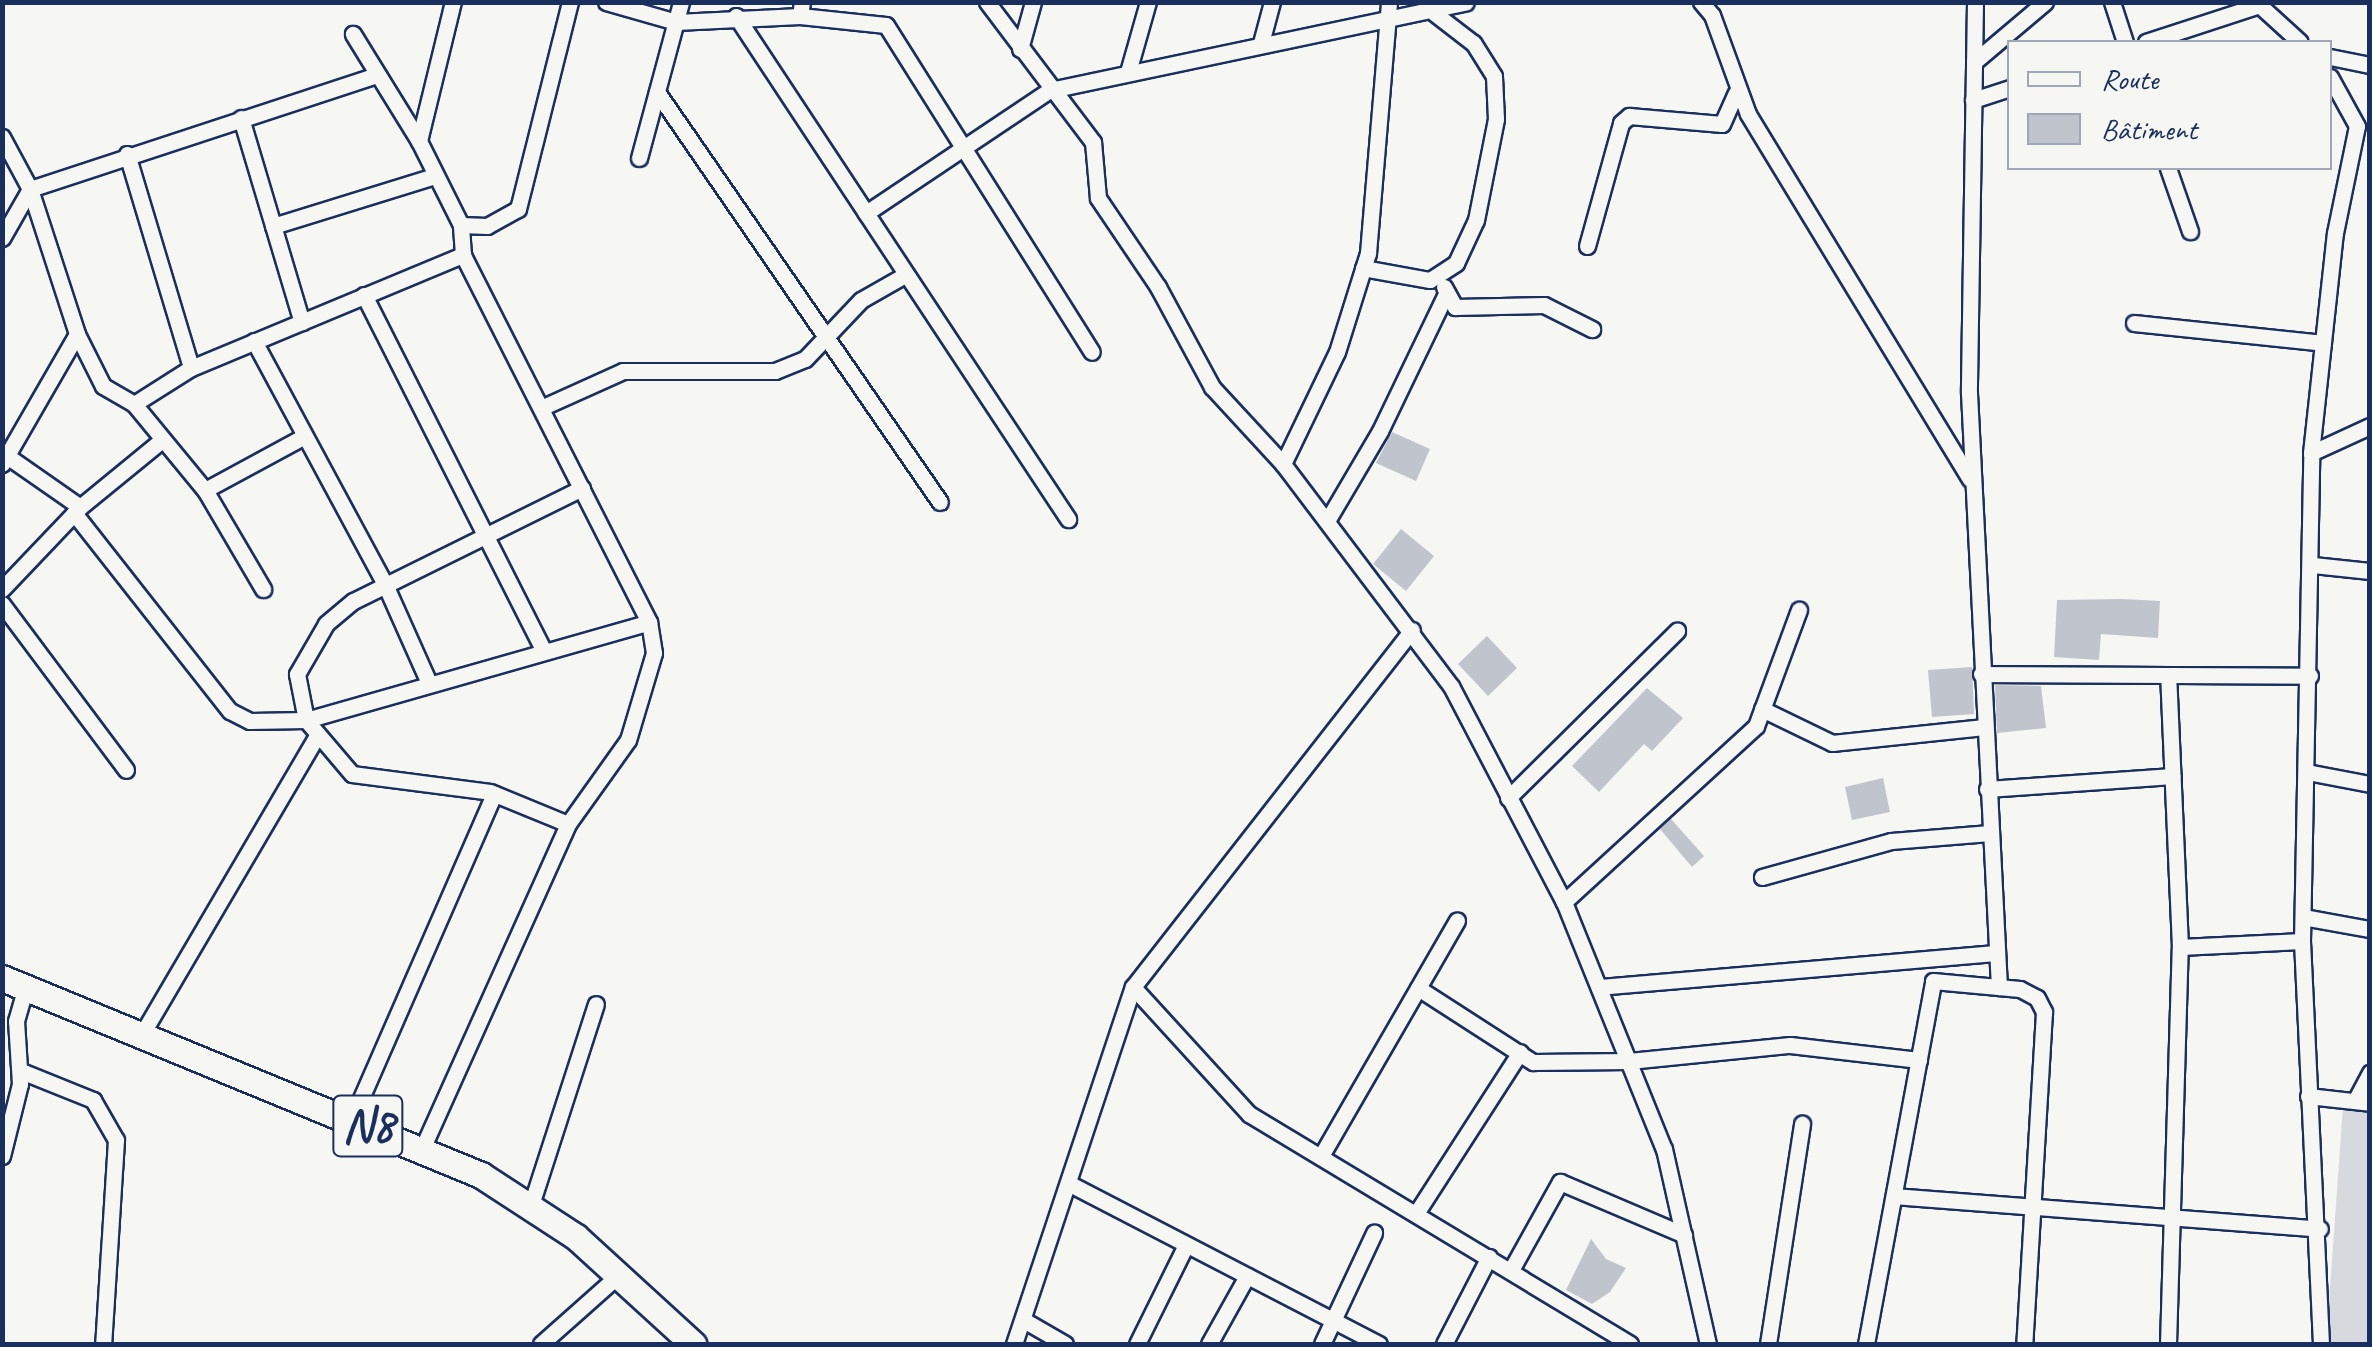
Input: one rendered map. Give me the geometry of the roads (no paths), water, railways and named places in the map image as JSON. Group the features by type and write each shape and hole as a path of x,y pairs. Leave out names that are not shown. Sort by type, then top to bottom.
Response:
{"main road":[{"name":"N8","path":"14,982 422,1149 530,1204 621,1273 692,1344"}],"street":[{"path":"419,141 453,2"},
{"path":"461,226 486,226 518,209 570,2"},
{"path":"606,2 676,22 801,9 886,25 1092,352"},
{"path":"639,158 682,2"},
{"path":"987,2 1093,142 1098,198 1158,287 1212,387 1284,464 1451,686 1564,902 1664,1149 1708,1344"},
{"path":"1020,48 1033,2"},
{"path":"1128,72 1148,2"},
{"path":"1261,43 1272,2"},
{"path":"866,213 966,150 1050,90 1261,43 1387,9 1434,14 1466,2"},
{"path":"1701,2 1712,15 1736,93 1972,482"},
{"path":"1974,2 1967,280 1972,482 1998,987"},
{"path":"1974,62 2045,2"},
{"path":"2112,2 2124,40"},
{"path":"2152,40 2258,4 2298,40"},
{"path":"1284,464 1337,352 1363,268 1387,9"},
{"path":"1363,268 1418,280 1442,273 1456,262 1476,220 1496,98 1494,76 1473,42 1434,14"},
{"path":"736,16 1068,519"},
{"path":"352,34 373,76 419,141 461,226 463,255 650,622 654,653 628,740 568,824 422,1149"},
{"path":"2332,57 2370,65"},
{"path":"2,238 30,189 373,76"},
{"path":"2321,1344 2320,1230 2308,1096 2302,941 2314,565 2311,453 2335,233 2357,126 2332,81"},
{"path":"1973,100 2007,89"},
{"path":"657,92 940,502"},
{"path":"1587,246 1621,123 1629,116 1722,124 1736,93"},
{"path":"241,118 302,322"},
{"path":"2,137 30,189 77,334 103,386 134,404 205,490 263,589"},
{"path":"127,154 191,368"},
{"path":"2169,170 2190,231"},
{"path":"273,226 435,176"},
{"path":"134,404 191,368 463,255"},
{"path":"1442,273 1446,296 1455,307 1544,305 1592,328"},
{"path":"543,407 623,371 775,371 828,340 862,300 905,275"},
{"path":"364,295 542,650"},
{"path":"1327,521 1380,431 1446,296"},
{"path":"2134,323 2323,343"},
{"path":"77,334 5,460 77,510 230,711 250,722 306,720 428,680 650,622"},
{"path":"254,341 384,582 428,680"},
{"path":"2311,453 2370,426"},
{"path":"205,490 303,437"},
{"path":"2,589 77,510 162,440"},
{"path":"568,824 533,804 494,794 352,774 306,720 297,674 308,648 326,624 384,582 486,540 582,488"},
{"path":"2314,565 2370,571"},
{"path":"2,604 126,770"},
{"path":"1564,902 1756,726 1799,610"},
{"path":"1014,1344 1026,1322 1133,987 1412,630"},
{"path":"1508,798 1677,632"},
{"path":"1981,674 2310,676"},
{"path":"2168,675 2180,947 2176,1218 2168,1344"},
{"path":"1762,709 1832,743 1984,727"},
{"path":"142,1034 318,736"},
{"path":"2307,772 2370,784"},
{"path":"1988,789 2173,776"},
{"path":"352,1119 494,794"},
{"path":"1762,877 1891,841 1990,833"},
{"path":"2302,917 2370,928"},
{"path":"1321,1156 1458,920"},
{"path":"2180,947 2302,941"},
{"path":"1599,987 1997,953"},
{"path":"1866,1344 1933,981 1998,987 2036,998 2044,1012 2037,1207 2024,1344"},
{"path":"2,1156 21,1071 14,982"},
{"path":"1133,987 1249,1114 1630,1344"},
{"path":"1418,988 1533,1062 1628,1061 1790,1045 1919,1060"},
{"path":"530,1204 596,1004"},
{"path":"1417,1212 1520,1052"},
{"path":"21,1071 93,1100 116,1140 103,1344"},
{"path":"2308,1096 2362,1102 2370,1073"},
{"path":"1768,1344 1802,1124"},
{"path":"1510,1270 1560,1182 1684,1235"},
{"path":"1070,1184 1379,1344"},
{"path":"1894,1196 2320,1230"},
{"path":"1322,1344 1374,1233"},
{"path":"1137,1344 1186,1245"},
{"path":"1444,1344 1489,1256"},
{"path":"541,1344 621,1273"},
{"path":"1208,1344 1247,1276"},
{"path":"1026,1322 1065,1344"}]}
